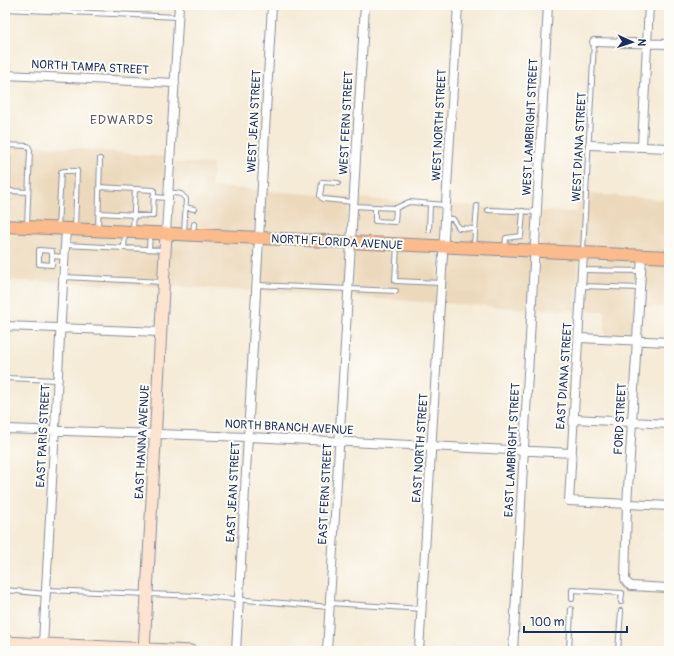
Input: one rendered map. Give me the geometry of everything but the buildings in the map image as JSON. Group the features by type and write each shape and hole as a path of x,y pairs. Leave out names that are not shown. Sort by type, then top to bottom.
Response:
{"main road":[{"name":"NORTH FLORIDA AVENUE","path":"5,226 166,234 190,231 259,238 669,258"}],"street":[{"path":"166,234 179,5"},
{"name":"WEST JEAN STREET","path":"259,238 272,5"},
{"name":"WEST FERN STREET","path":"351,242 365,5"},
{"name":"WEST NORTH STREET","path":"444,247 458,5"},
{"name":"WEST LAMBRIGHT STREET","path":"536,251 548,5"},
{"path":"642,146 649,5"},
{"path":"594,42 669,44"},
{"name":"NORTH TAMPA STREET","path":"5,75 175,83"},
{"path":"590,145 669,148"},
{"name":"EAST PARIS STREET","path":"36,646 46,592 56,430 63,277 67,229"},
{"name":"EAST HANNA AVENUE","path":"144,650 166,234"},
{"name":"EAST JEAN STREET","path":"236,651 259,238"},
{"name":"EAST FERN STREET","path":"327,651 351,242"},
{"name":"EAST NORTH STREET","path":"419,651 444,247"},
{"name":"EAST LAMBRIGHT STREET","path":"513,651 536,251"},
{"name":"EAST DIANA STREET","path":"583,253 569,501 627,504"},
{"name":"FORD STREET","path":"642,256 627,504 627,583 631,586 669,588"},
{"path":"5,326 161,332"},
{"path":"579,338 669,342"},
{"path":"574,419 669,424"},
{"name":"NORTH BRANCH AVENUE","path":"5,429 248,437 572,453"},
{"path":"627,504 669,506"},
{"path":"5,642 36,646 87,649 191,651"}],"lane":[{"path":"5,9 178,17"},
{"name":"WEST DIANA STREET","path":"583,253 590,145 594,42"},
{"path":"5,144 28,146 30,150 27,227"},
{"path":"8,156 8,188 10,191 28,192"},
{"path":"98,230 100,159"},
{"path":"77,171 67,229 62,172 77,171"},
{"path":"338,183 322,182 320,196 322,199 375,207 396,208 408,202 446,205"},
{"path":"98,213 153,216 154,190 99,187"},
{"path":"124,248 133,215 135,189"},
{"path":"153,197 184,195 190,231"},
{"path":"429,230 430,204"},
{"path":"474,248 476,206"},
{"path":"186,207 194,209"},
{"path":"375,207 375,221 395,222 396,208"},
{"path":"488,210 538,212"},
{"path":"505,250 506,238 517,238 520,236 522,211"},
{"path":"445,219 453,219 459,228 475,229"},
{"path":"149,249 150,233"},
{"path":"397,244 396,281 442,283"},
{"path":"65,245 165,250"},
{"path":"39,250 52,251 52,256 52,265 39,264 39,250"},
{"path":"52,256 65,257"},
{"path":"582,270 641,271"},
{"path":"63,277 163,282"},
{"path":"256,285 396,291"},
{"path":"582,286 640,288"},
{"path":"5,378 58,380"},
{"path":"5,590 147,594 422,609"},
{"path":"572,599 572,590 622,593 621,602"},
{"path":"569,651 571,609"},
{"path":"618,651 621,611"}],"shaded area":[{"path":"5,142 167,157 163,230 5,223"},
{"path":"174,162 213,164 211,187 258,190 255,234 171,230"},
{"path":"266,191 350,197 347,239 263,235"},
{"path":"579,193 669,200 669,254 540,248 542,211 577,212"},
{"path":"358,198 442,204 440,243 355,239"},
{"path":"450,204 534,211 532,247 448,243"},
{"path":"5,230 62,232 59,282 5,281"},
{"path":"70,233 162,237 159,286 67,283"},
{"path":"170,237 255,241 252,291 167,286"},
{"path":"263,242 347,246 344,297 260,291"},
{"path":"355,246 439,250 436,303 352,297"},
{"path":"447,250 532,254 529,309 444,303"},
{"path":"540,255 579,256 576,311 537,309"},
{"path":"587,257 638,259 633,337 605,336 605,311 584,311"},
{"path":"646,260 669,261 669,307 643,307"}],"district":[{"name":"EDWARDS","path":"122,119"}]}
